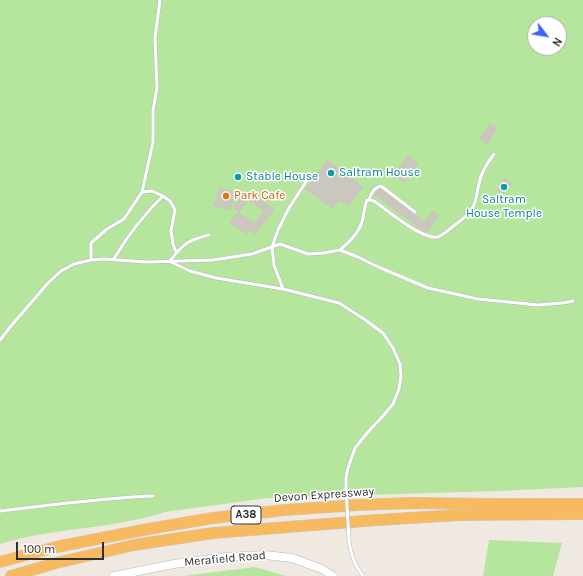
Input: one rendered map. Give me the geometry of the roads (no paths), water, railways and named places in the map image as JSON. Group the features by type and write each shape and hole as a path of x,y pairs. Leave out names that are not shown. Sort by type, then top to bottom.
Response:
{"highway":[{"name":"Devon Expressway","path":"0,562 56,547 148,529 213,518 285,510 411,503 583,504"},
{"name":"A38","path":"11,576 56,563 134,545 205,534 459,515 583,514"},
{"name":"A38","path":"424,517 510,521 583,522"}],"street":[{"name":"Merafield Road","path":"114,576 182,563 226,557 265,555 292,558 322,569 333,576"}],"lane":[{"path":"91,260 91,243 107,228 124,219 142,192 153,142 153,110 157,88 155,38 160,0"},
{"path":"369,200 413,230 438,237 469,214 475,203 479,182 483,171 494,154"},
{"path":"283,289 274,265 272,247 278,230 289,208 311,174"},
{"path":"340,250 352,239 362,223 367,200 369,200 372,192 376,188 381,186 415,212"},
{"path":"142,192 152,191 170,201 175,210 171,231 176,252"},
{"path":"113,260 124,242 150,208 163,196"},
{"path":"170,261 176,252 188,241 209,235"},
{"path":"0,340 48,283 61,271 74,264 91,260 146,262 213,260 252,254 280,244 308,254 340,250 397,276 428,288 478,299 538,305 574,301"},
{"path":"170,261 190,271 216,278 283,289 339,303 383,333 393,348 400,364 401,376 399,389 393,404 355,448 346,478 351,553 357,568 363,576"},
{"path":"0,510 153,496"}],"place":[{"name":"Saltram House","path":"331,173"},
{"name":"Stable House","path":"238,177"},
{"name":"Saltram House Temple","path":"504,187"},
{"name":"Park Cafe","path":"226,196"}]}
